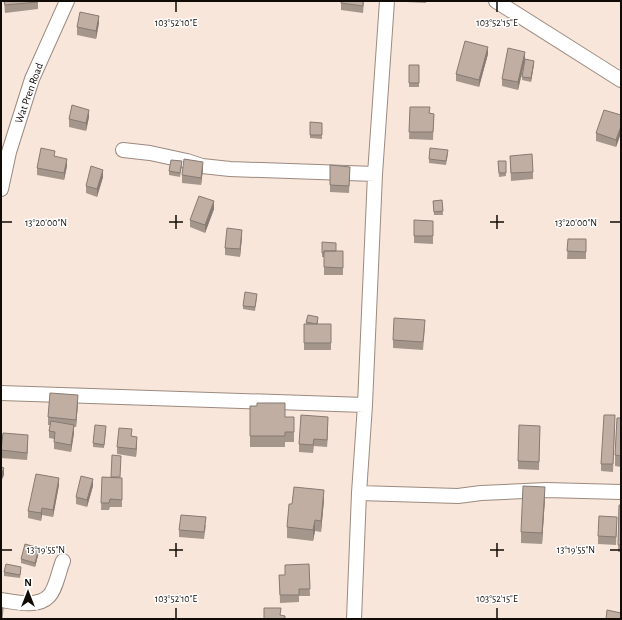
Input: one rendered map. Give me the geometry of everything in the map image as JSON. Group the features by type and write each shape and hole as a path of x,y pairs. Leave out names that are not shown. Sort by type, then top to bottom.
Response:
{"street":[{"name":"Wat Pren Road","path":"1,189 9,152 32,79 67,1"},
{"path":"354,619 375,174 387,1"},
{"path":"496,1 621,80"},
{"path":"123,150 150,153 187,161 202,166 230,169 375,174"},
{"path":"1,393 365,405"},
{"path":"359,493 458,496 481,493 546,490 621,492"},
{"path":"1,600 25,603 40,602 49,596 54,588 63,561"}],"building":[{"path":"4,1 38,1 38,2 5,5"},
{"path":"341,1 363,1 363,6 341,3"},
{"path":"80,12 99,16 96,31 77,27"},
{"path":"465,41 488,47 479,80 456,74"},
{"path":"508,48 525,52 518,82 502,79"},
{"path":"525,59 534,61 531,78 522,77"},
{"path":"409,65 419,65 419,83 409,83"},
{"path":"72,105 89,110 86,123 69,119"},
{"path":"410,107 430,107 429,113 434,114 433,132 409,132"},
{"path":"604,110 621,115 621,126 616,140 596,133"},
{"path":"310,122 322,123 322,135 310,135"},
{"path":"41,148 55,151 54,156 67,159 64,173 37,168"},
{"path":"430,148 448,150 446,161 429,159"},
{"path":"532,154 533,172 511,173 510,156"},
{"path":"184,159 203,162 201,178 182,175"},
{"path":"171,160 182,161 180,173 169,171"},
{"path":"498,161 506,161 506,173 499,173"},
{"path":"330,165 350,167 349,186 330,185"},
{"path":"91,166 103,170 97,189 86,186"},
{"path":"199,196 214,201 205,225 190,220"},
{"path":"442,200 443,211 434,212 433,201"},
{"path":"414,220 433,221 433,236 414,236"},
{"path":"227,228 242,230 240,249 225,248"},
{"path":"568,239 586,239 586,252 567,251"},
{"path":"322,242 336,243 336,251 324,251 324,253 322,253"},
{"path":"324,251 343,251 343,268 324,267"},
{"path":"245,292 257,294 255,307 243,306"},
{"path":"308,315 318,317 317,324 306,322"},
{"path":"394,318 425,320 423,342 393,340"},
{"path":"304,324 331,324 331,343 304,343"},
{"path":"50,393 78,395 76,420 48,417"},
{"path":"257,403 285,403 285,417 294,417 294,432 285,432 285,436 250,436 250,406 257,406"},
{"path":"301,415 328,417 327,440 314,439 313,445 299,444"},
{"path":"604,415 615,415 613,464 601,464"},
{"path":"617,418 621,418 621,456 615,455"},
{"path":"51,421 74,425 71,445 54,442 55,432 49,431"},
{"path":"95,425 106,426 104,445 93,443"},
{"path":"519,425 540,426 539,462 518,461"},
{"path":"119,428 132,429 131,436 137,437 136,449 117,447"},
{"path":"3,433 28,435 27,453 1,450"},
{"path":"112,455 121,456 120,477 111,477"},
{"path":"1,467 4,468 1,475"},
{"path":"36,474 59,478 53,510 42,508 41,513 28,511"},
{"path":"81,476 93,479 87,500 76,497"},
{"path":"102,477 122,478 122,500 110,499 109,503 101,503"},
{"path":"523,486 545,487 542,533 521,532"},
{"path":"294,487 324,490 321,521 315,520 313,530 287,527 289,504 292,504"},
{"path":"619,505 621,505 621,545 618,545"},
{"path":"181,515 206,517 204,532 179,530"},
{"path":"599,516 617,517 616,537 598,536"},
{"path":"25,544 39,548 35,563 21,559"},
{"path":"6,564 21,567 20,575 4,572"},
{"path":"309,564 310,589 299,589 299,595 280,595 279,575 285,575 285,565"},
{"path":"1,608 3,608 2,619 1,619"},
{"path":"264,608 281,608 280,615 285,616 285,619 264,619"},
{"path":"607,610 621,613 621,619 606,619"}]}
